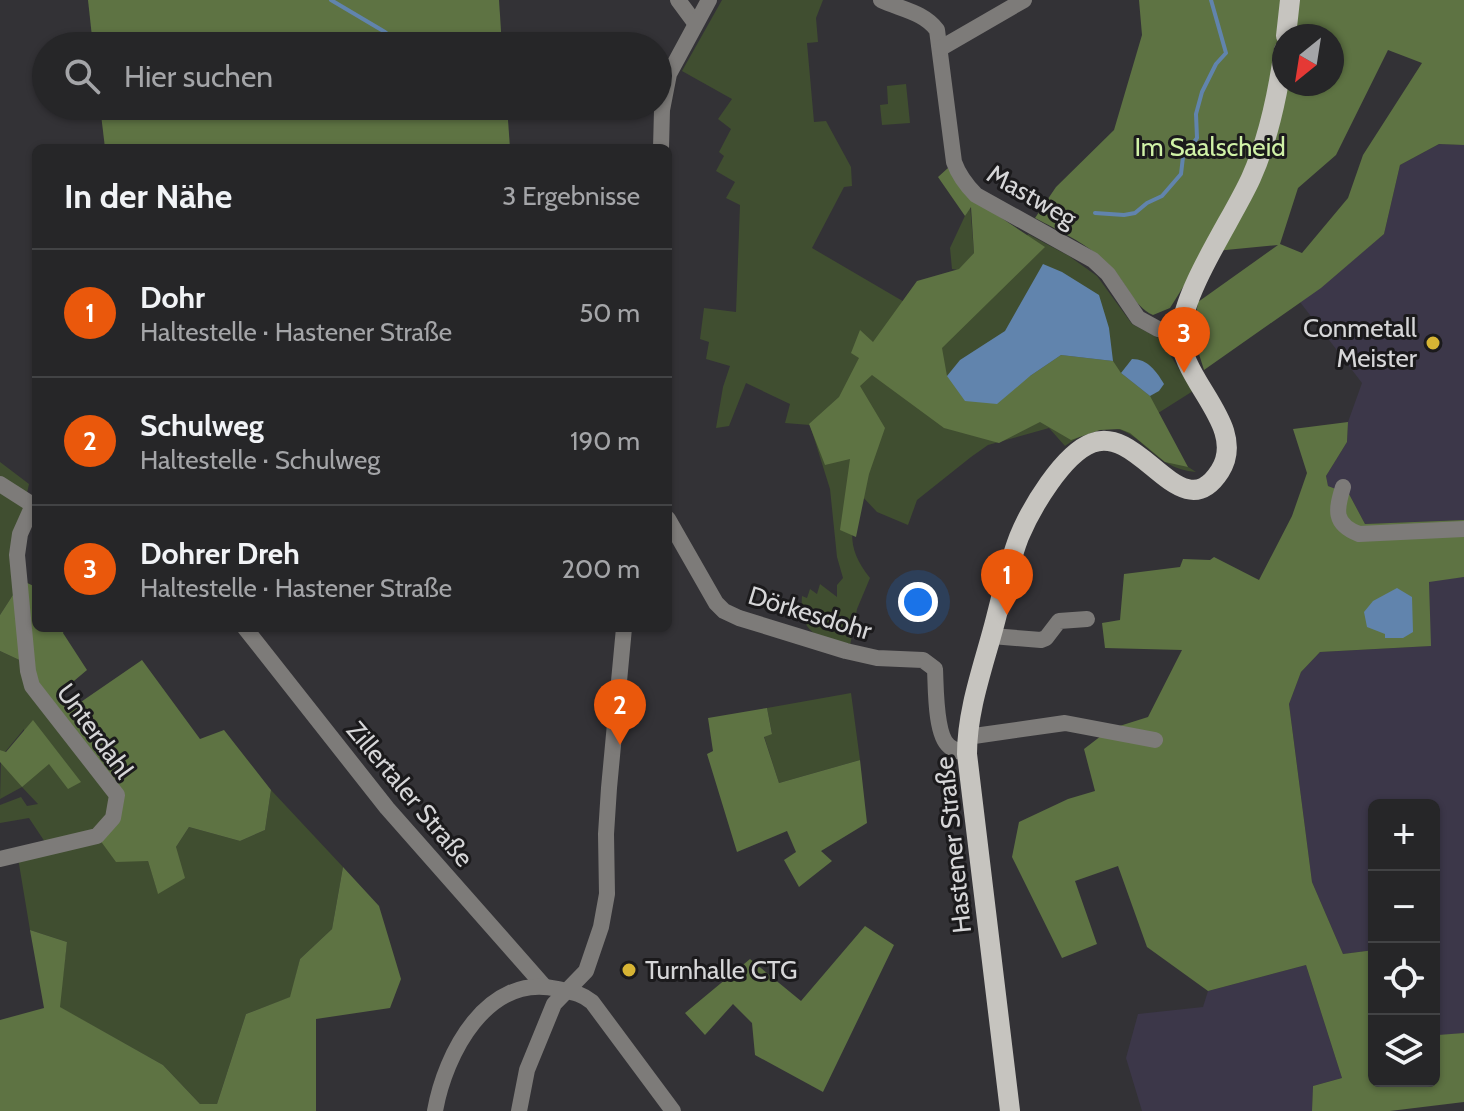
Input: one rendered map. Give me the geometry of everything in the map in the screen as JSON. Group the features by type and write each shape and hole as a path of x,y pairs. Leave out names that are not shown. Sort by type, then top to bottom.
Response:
{"main road":[{"path":"1287,24 1290,0"},
{"path":"1181,332 1188,305 1204,268 1261,155 1275,96"},
{"name":"Hastener Straße","path":"1010,1111 967,746 992,636 1020,535 1040,499 1073,454 1093,442 1119,442 1136,451 1175,486 1187,490 1209,485 1221,470 1227,442 1222,425 1190,367 1181,332"}],"street":[{"path":"678,0 695,23"},
{"path":"672,71 709,0"},
{"name":"Mastweg","path":"881,0 930,21 937,30 954,162 967,186 976,195 1093,260 1108,274 1146,325 1181,332"},
{"path":"941,48 1024,0"},
{"path":"661,144 663,120"},
{"path":"0,484 32,504"},
{"path":"1343,487 1337,506 1341,522 1347,529 1359,534 1464,529"},
{"name":"Unterdahl","path":"0,859 97,836 113,818 117,795 32,686 17,555 20,534 32,512"},
{"name":"Dörkesdohr","path":"672,526 716,603 724,611 846,651 877,658 923,660 931,664 935,669 938,717 943,738 951,748 967,746"},
{"path":"992,636 1041,640 1059,621 1087,619"},
{"name":"Zillertaler Straße","path":"253,632 387,808 544,986"},
{"path":"519,1111 527,1070 554,1004 586,971 601,927 607,894 608,803 624,632"},
{"path":"967,746 1065,723 1155,740"},
{"path":"435,1111 455,1048 471,1024 506,995 524,988 544,986 584,996 592,1002 673,1111"}],"shaded area":[{"path":"1439,144 1464,145 1464,520 1365,524 1349,494 1328,486 1326,476 1347,442 1348,422 1362,383 1300,302 1384,234 1400,165"},
{"path":"1464,577 1464,1033 1440,1036 1440,799 1368,799 1368,951 1343,954 1312,882 1289,704 1301,672 1320,652 1430,646 1429,581"},
{"path":"1306,965 1342,1078 1313,1086 1312,1111 1142,1111 1126,1058 1138,1014 1203,1007 1208,991"}],"green space":[{"path":"88,0 499,0 501,32 91,32"},
{"path":"722,0 823,0 816,18 818,42 807,43 814,122 826,121 851,167 852,186 844,187 812,248 918,310 1015,261 1028,234 1069,256 1097,276 1132,324 1160,339 1193,391 1144,422 1176,459 1196,472 1161,460 1123,431 1108,428 1089,432 1065,446 1049,428 988,445 917,500 908,525 877,512 860,494 852,538 857,557 870,578 857,609 850,646 820,637 807,627 802,596 807,598 810,589 817,594 820,584 837,597 837,585 843,578 837,557 830,489 810,425 785,423 790,404 746,383 729,426 716,428 730,366 706,359 709,342 700,339 704,308 736,312 740,205 726,198 735,182 716,171 724,156 719,152 731,129 718,119 732,99 682,71"},
{"name":"Im Saalscheid","path":"1139,0 1464,0 1464,145 1439,144 1400,165 1384,234 1321,288 1204,370 1193,335 1198,302 1278,245 1205,252 1170,308 1153,315 1146,311 1103,259 1035,218 1056,187 1114,130 1142,35","holes":["1388,50 1422,63 1363,155 1348,198 1302,253 1280,244 1298,188 1336,155"]},
{"path":"906,84 910,123 882,125 880,105 888,104 887,86"},
{"path":"102,120 508,120 510,144 105,144"},
{"path":"948,168 976,201 1045,247 942,348 947,376 1030,376 1061,355 1113,361 1121,373 1150,396 1188,467 1165,462 1130,433 1120,429 1100,430 1071,440 1040,422 999,443 944,428 872,375 860,386 885,428 869,474 856,537 840,530 850,459 825,465 809,424 839,397 859,358 851,353 860,330 873,342 917,281 959,269 974,253 971,207 965,216 938,177"},
{"path":"970,205 974,253 959,270 952,269 950,248"},
{"path":"1348,422 1347,442 1326,476 1328,486 1349,494 1365,524 1464,520 1464,577 1429,582 1431,646 1320,652 1301,672 1289,704 1312,882 1343,954 1368,951 1368,1087 1440,1087 1440,1035 1464,1033 1464,1102 1390,1111 1312,1111 1313,1086 1342,1078 1306,965 1208,991 1147,947 1118,866 1075,881 1097,944 1062,958 1012,857 1019,822 1068,799 1095,791 1084,749 1110,729 1148,717 1182,650 1105,648 1102,623 1120,620 1124,574 1180,567 1183,559 1210,560 1214,557 1259,580 1292,516 1307,473 1293,429"},
{"path":"0,462 29,484 11,570 22,581 0,615"},
{"path":"25,582 32,585 32,632 63,632 87,670 56,696 75,706 142,660 200,739 224,730 271,790 265,830 240,841 189,827 176,847 185,878 158,894 148,861 116,862 97,836 116,794 32,686 28,664 0,651 0,615 20,584"},
{"path":"0,651 28,664 117,795 106,828 45,842 29,818 0,823 0,805 21,797 27,806 38,804 22,787 24,729 5,752 0,750"},
{"path":"851,693 860,760 779,783 764,736 772,733 767,708"},
{"path":"767,708 772,734 764,737 779,783 860,760 867,823 821,851 832,861 799,887 784,860 796,852 787,831 737,852 707,754 713,751 708,718"},
{"path":"33,720 81,782 68,789 49,764 22,787 0,762 0,750 6,752"},
{"path":"1,761 22,787 0,799"},
{"path":"271,790 343,867 332,929 300,959 291,997 246,1014 217,1104 200,1104 163,1065 59,1007 67,942 30,930 18,858 103,839 148,861 158,893 176,847 189,827 240,841 265,830"},
{"path":"343,867 379,906 401,979 390,1008 316,1019 316,1111 0,1111 0,1020 44,1008 30,930 67,942 60,1007 163,1065 200,1104 217,1104 246,1014 290,997 300,959 332,929"},
{"path":"865,926 894,945 823,1092 755,1055 752,1023 733,1004 705,1035 685,1013 750,959 801,1001"}],"water":[{"path":"1043,264 1099,295 1109,328 1113,361 1061,355 997,404 965,401 947,376 960,360 1005,331"},
{"path":"1132,359 1143,361 1155,370 1164,384 1159,391 1150,396 1121,373"},
{"path":"1397,588 1412,597 1413,632 1403,638 1385,638 1385,634 1367,627 1364,612 1373,601"}],"waterway":[{"path":"331,0 385,32"},
{"path":"1095,213 1135,213 1162,196 1181,174 1183,157 1197,138 1196,114 1202,92 1216,64 1226,53 1211,0"}],"place":[{"name":"Conmetall Meister","path":"1433,343"},
{"name":"Dohrer Dreh","path":"1184,373"},
{"name":"Dohr","path":"1007,615"},
{"name":"Schulweg","path":"620,745"},
{"name":"Turnhalle CTG","path":"629,970"}]}
